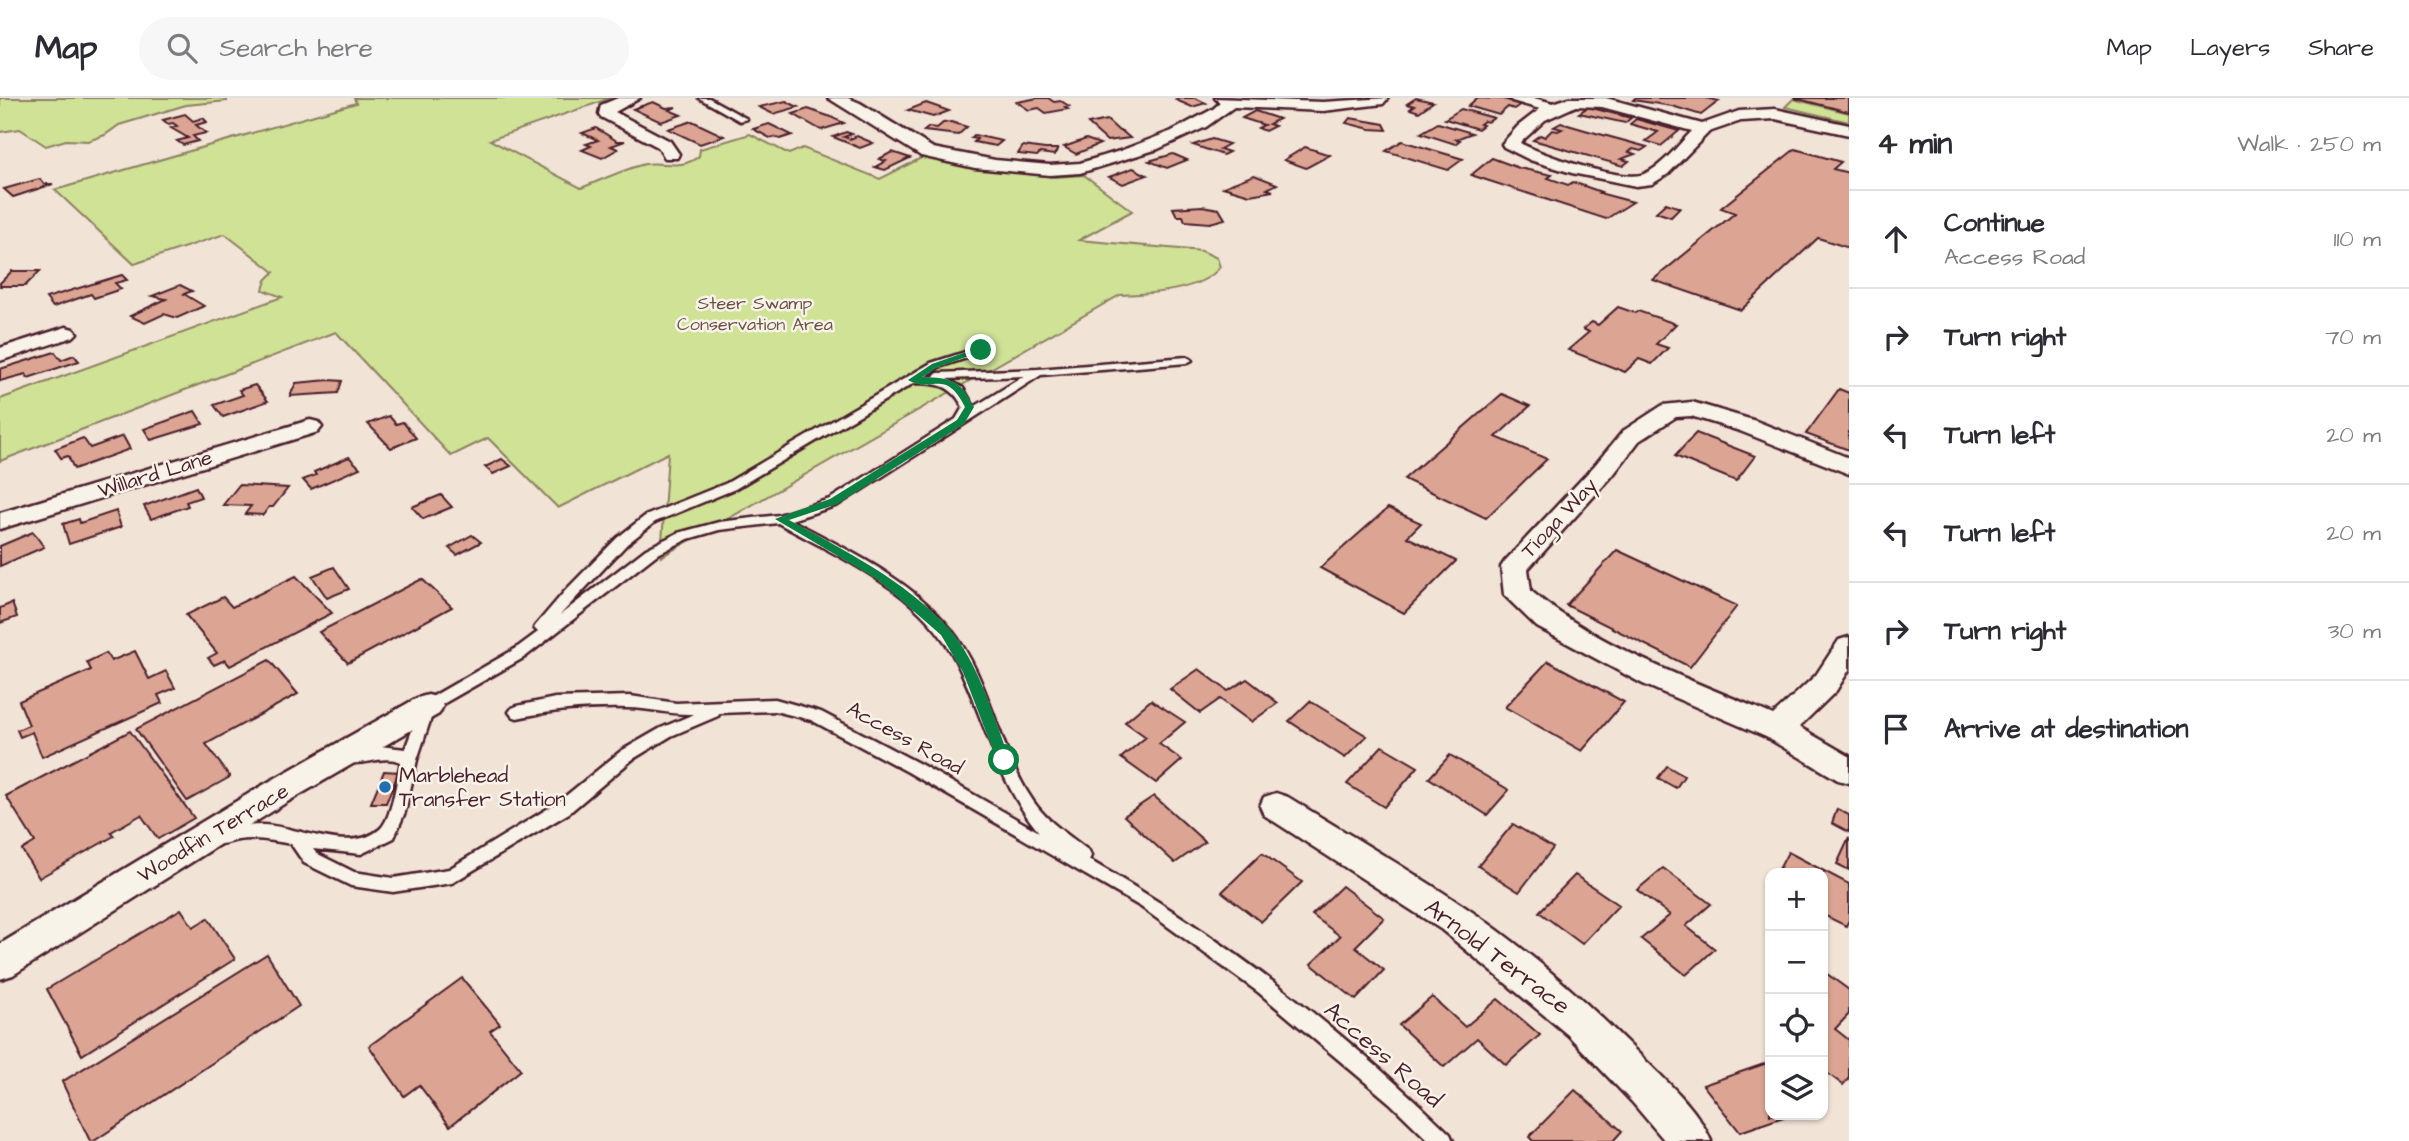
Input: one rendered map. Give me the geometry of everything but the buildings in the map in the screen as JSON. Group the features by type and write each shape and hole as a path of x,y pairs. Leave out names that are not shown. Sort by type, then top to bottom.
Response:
{"street":[{"path":"632,98 607,108 607,114 664,144 671,154"},
{"path":"836,98 884,124 904,142 930,153 971,161 1065,170 1096,163 1171,138 1223,111 1226,100 1323,107 1354,106 1378,101 1380,98"},
{"path":"1517,98 1553,108"},
{"path":"1703,129 1602,102 1575,101 1553,108 1524,128 1510,145 1615,180 1634,182 1658,173 1703,129 1739,116 1775,114 1849,130"},
{"path":"0,355 66,333"},
{"name":"Tioga Way","path":"1849,467 1748,426 1692,409 1671,410 1631,436 1604,470 1514,567 1518,595 1547,620 1653,676 1777,729 1849,771"},
{"name":"Willard Lane","path":"0,521 310,426"},
{"path":"1777,729 1826,683 1849,647"},
{"name":"Woodfin Terrace","path":"0,963 183,850 428,706"},
{"name":"Arnold Terrace","path":"1276,806 1454,919 1518,970 1581,1022 1646,1088 1691,1141"}],"lane":[{"path":"703,98 744,119"},
{"path":"520,653 570,594 622,541 650,519 731,486 935,365 981,350"},
{"path":"912,380 960,374 1038,372 1187,360"},
{"path":"183,850 238,833 266,832 334,846 361,847 388,833 397,812 409,760 428,706 520,653 651,552 682,536 719,526 780,519 834,502 1038,372"},
{"path":"912,380 943,380 960,389 969,407 961,422"},
{"name":"Access Road","path":"780,519 881,576 945,632 969,671 1004,760 1022,795 1044,826 1120,884 1265,986 1397,1096 1443,1141"},
{"name":"Access Road","path":"517,712 555,704 629,702 676,709 775,705 816,716 1120,884"},
{"path":"297,839 310,858 351,879 393,885 452,876 563,808 627,755 666,732 731,707"},
{"path":"327,764 380,752 403,754 409,760"}],"green space":[{"path":"0,98 227,98 227,101 186,105 119,125 105,135 88,141 66,140 46,146 20,129 0,132"},
{"name":"Steer Swamp Conservation Area","path":"354,98 611,98 490,140 581,188 645,164 686,163 699,156 700,149 750,134 789,154 803,148 880,179 923,157 1055,177 1084,175 1132,211 1079,240 1202,251 1217,258 1220,267 1201,281 1174,290 1120,295 661,557 668,453 558,508 488,438 451,456 336,332 0,461 0,399 282,297 263,290 266,280 274,272 225,234 134,264 55,190 356,103"},
{"path":"1793,99 1849,113 1849,122 1785,107"}],"place":[{"name":"Marblehead Transfer Station","path":"385,787"}],"route":[{"path":"981,350 935,365 912,380 943,380 960,389 969,407 961,422 834,502 780,519 881,576 945,632 969,671 1004,760"}]}
